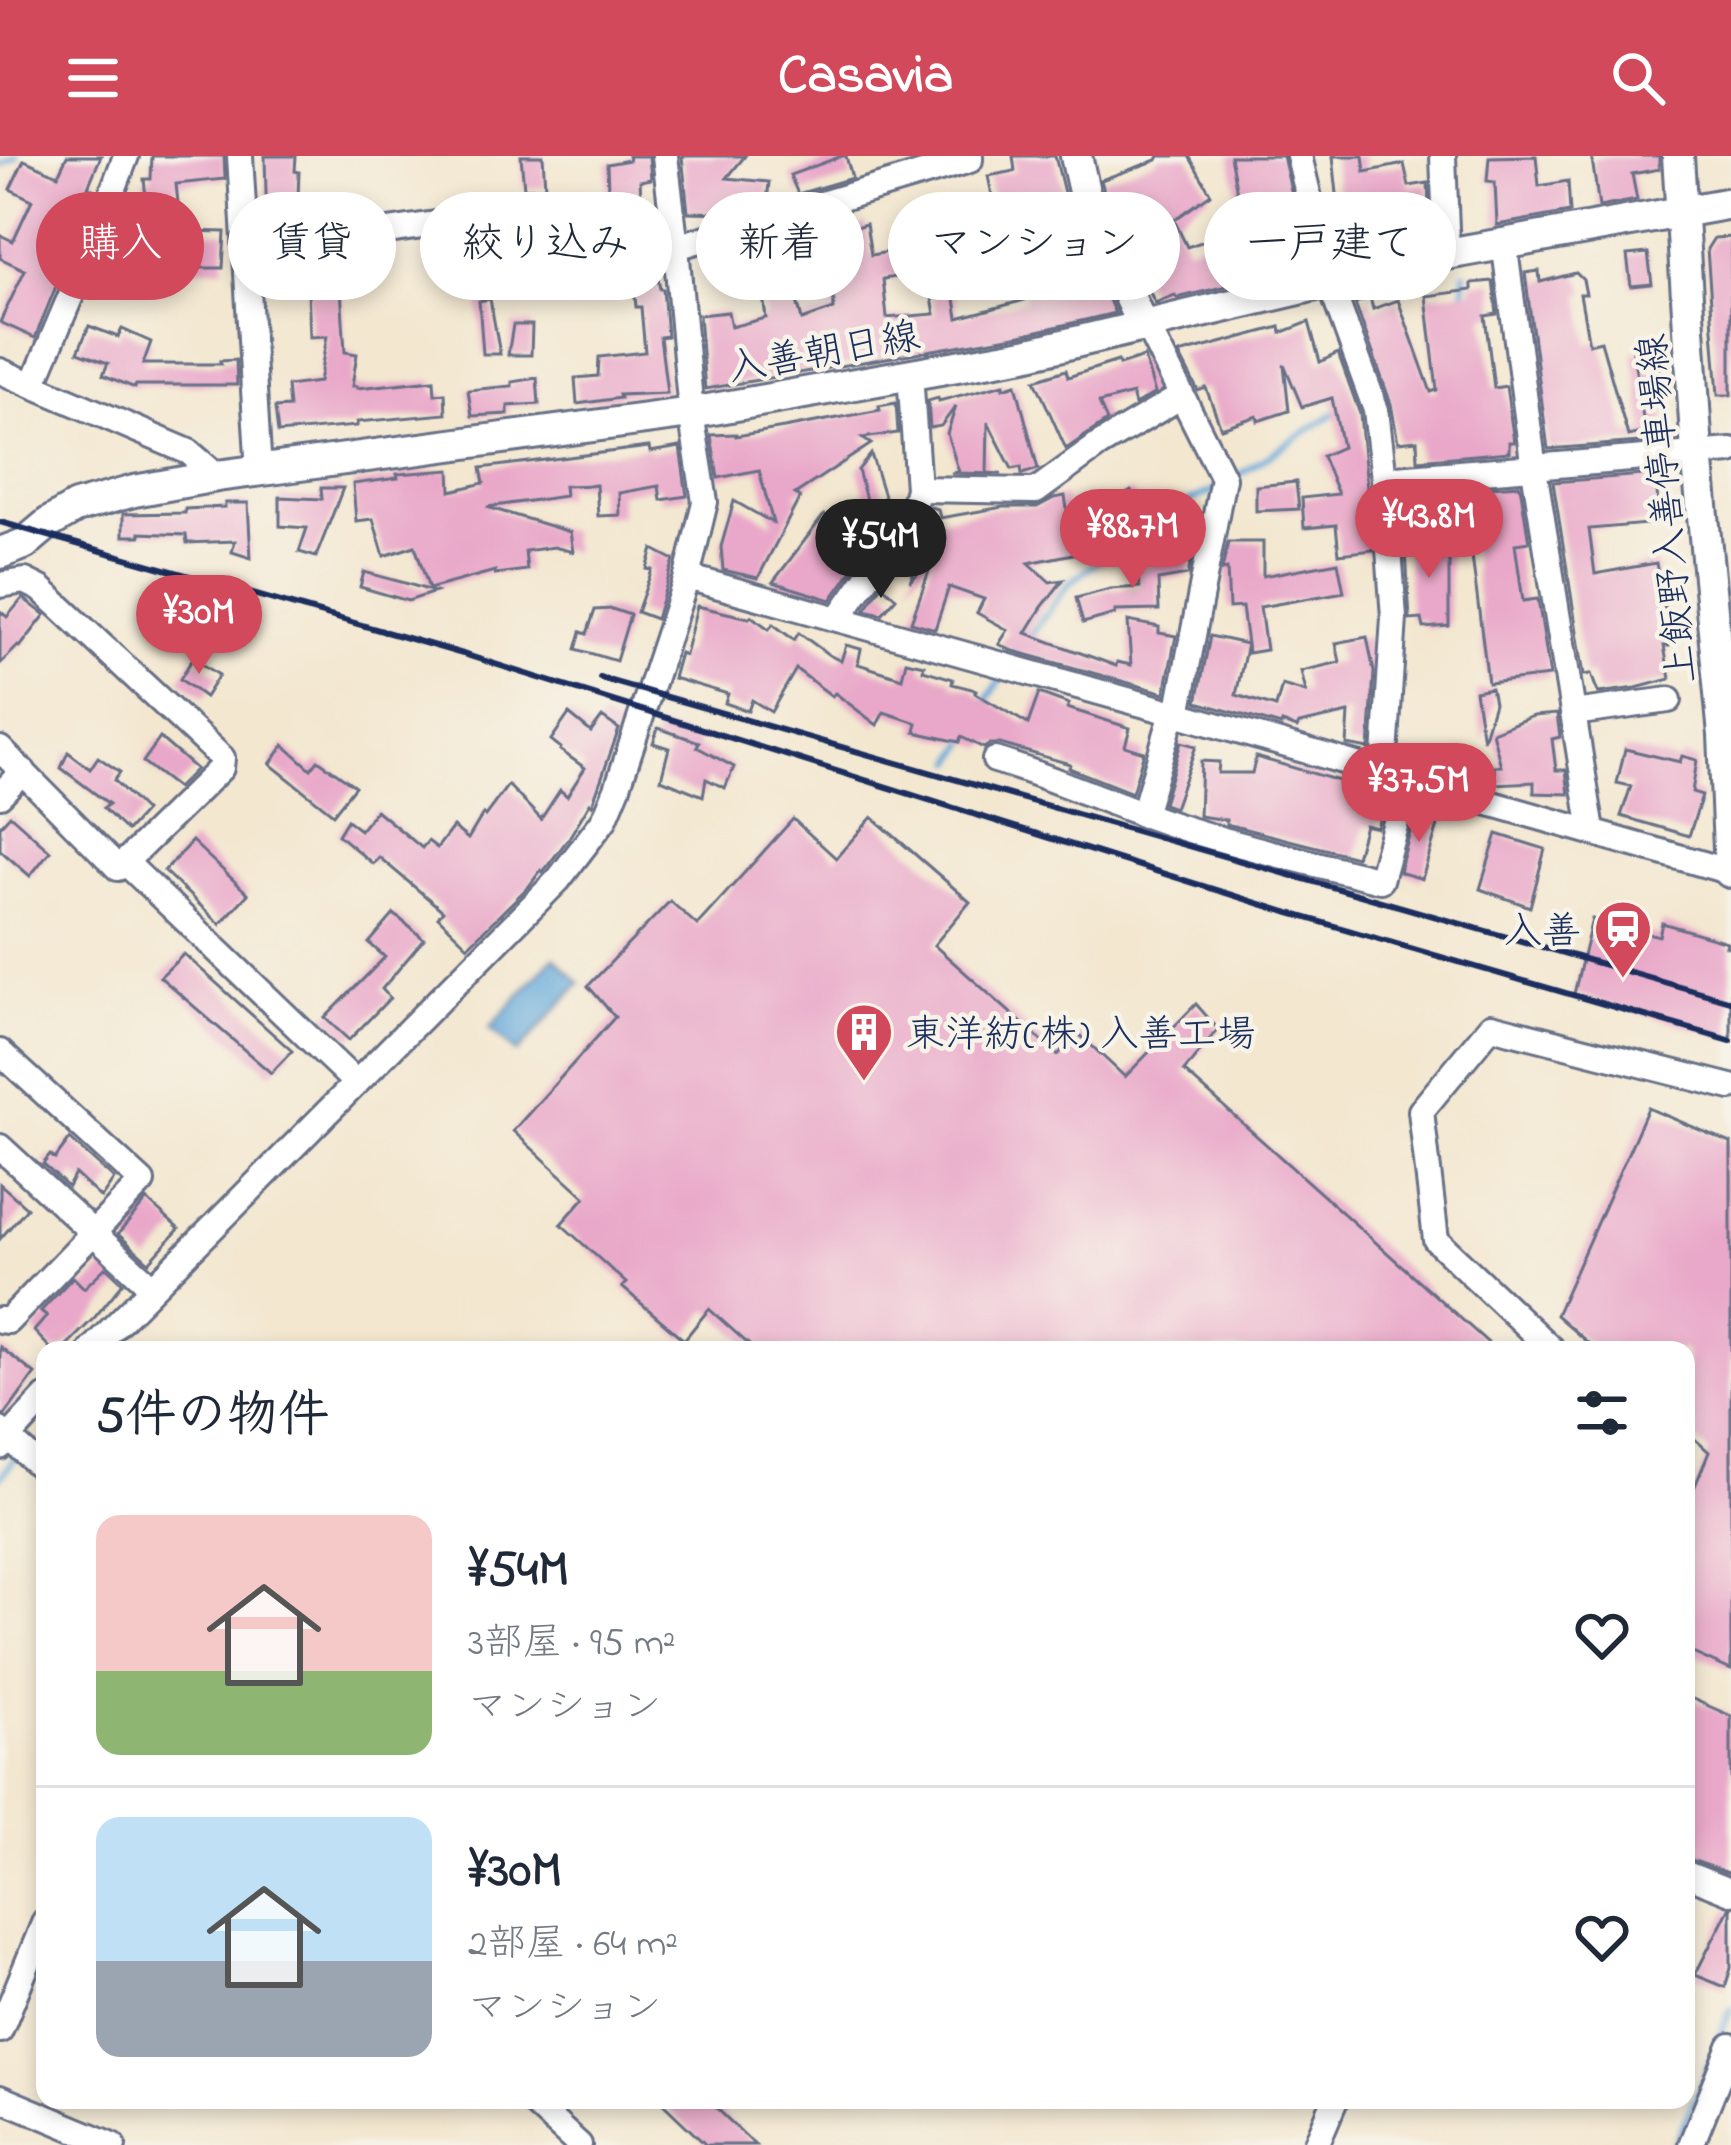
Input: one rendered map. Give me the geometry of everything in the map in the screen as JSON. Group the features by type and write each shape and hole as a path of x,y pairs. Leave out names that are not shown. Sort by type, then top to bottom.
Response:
{"main road":[{"path":"1076,156 1087,206 1143,327"},
{"path":"1678,156 1682,212"},
{"name":"入善朝日線","path":"1456,252 1731,203"},
{"name":"上飯野入善停車場線","path":"1682,212 1696,453 1728,735 1730,872"},
{"name":"入善朝日線","path":"0,553 24,544 76,507 134,490 691,413 1025,354 1252,300"}],"street":[{"path":"33,385 92,248 125,156"},
{"path":"240,156 242,192"},
{"path":"100,1341 558,880 604,820 687,577 705,502 691,413 665,156"},
{"path":"676,247 970,160 970,156"},
{"path":"1299,156 1308,192"},
{"path":"1443,156 1444,192"},
{"path":"1504,242 1534,469 1592,831"},
{"path":"248,300 259,473"},
{"path":"995,760 1231,843 1380,880 1396,776 1394,618 1384,479 1376,410 1336,300"},
{"path":"1143,327 1152,336 1222,478 1176,713 1143,815"},
{"path":"0,371 189,452 218,476"},
{"path":"838,619 910,517 918,489 910,373"},
{"path":"918,489 1036,490 1099,445 1180,397"},
{"path":"1384,479 1731,451"},
{"path":"687,577 1730,872"},
{"path":"0,585 26,581 41,589 222,758 221,768 118,868 0,749"},
{"path":"1573,712 1669,700"},
{"path":"0,795 22,771"},
{"path":"125,862 355,1082"},
{"path":"1543,1341 1436,1240 1421,1111 1491,1026 1731,1087"},
{"path":"0,1052 142,1182 8,1321 0,1320"},
{"path":"0,1147 152,1287"},
{"path":"36,1406 2,1438 36,1464"},
{"path":"1695,1878 1731,1892"},
{"path":"0,2030 36,1943"},
{"path":"1691,2145 1731,2046"},
{"path":"0,2098 113,2145"},
{"path":"540,2109 579,2145"},
{"path":"1316,2145 1331,2109"}],"water":[{"path":"554,957 580,983 517,1053 490,1028"}],"building":[{"path":"67,156 101,156 88,187 94,192 36,192 36,300 50,300 35,338 0,322 25,270 0,258 0,235 13,241 32,200 10,189 24,160 58,175"},
{"path":"152,156 224,156 225,179 176,184 177,192 145,192 144,179 151,179"},
{"path":"265,156 296,156 298,192 266,192"},
{"path":"521,156 543,156 545,187 524,188"},
{"path":"628,156 649,156 651,179 640,181 641,192 608,192 607,164 629,160"},
{"path":"682,156 745,156 727,178 769,182 768,192 696,192 696,212 688,212"},
{"path":"846,156 852,178 797,192 790,175"},
{"path":"1013,156 1055,156 1064,192 991,192 988,176 1015,171"},
{"path":"1159,156 1189,156 1210,192 1204,192 1204,199 1180,216 1180,192 1104,192 1101,180"},
{"path":"1230,156 1283,156 1291,192 1237,192"},
{"path":"1333,156 1363,156 1365,172 1404,164 1409,186 1428,183 1428,192 1337,192"},
{"path":"1536,156 1539,186 1568,181 1570,212 1497,225 1495,182 1487,181 1489,157"},
{"path":"1659,156 1659,169 1632,174 1637,200 1599,207 1592,159"},
{"path":"866,224 871,255 888,252 888,278 883,279 887,318 935,314 932,300 955,300 958,318 1025,300 1109,300 1115,313 1021,335 705,389 699,315 728,312 731,327 766,318 764,300 797,300 802,320 834,309 834,300 864,300"},
{"path":"204,231 225,232 223,268 204,268"},
{"path":"1180,232 1187,247 1204,241 1204,291 1180,297"},
{"path":"1731,237 1731,395 1718,395 1707,249 1714,238"},
{"path":"1648,253 1652,284 1631,286 1627,255"},
{"path":"1539,271 1540,282 1576,273 1583,280 1586,294 1580,294 1589,344 1601,341 1628,436 1645,432 1633,352 1655,352 1666,440 1548,449 1525,273"},
{"path":"1493,281 1497,314 1485,316 1494,388 1506,386 1514,442 1509,442 1509,452 1418,460 1417,440 1398,442 1391,404 1355,303 1371,300 1373,309 1398,300 1431,392 1437,390 1426,300 1456,300 1456,292 1472,290 1472,283"},
{"path":"308,300 342,300 345,352 357,354 352,386 434,380 435,394 445,393 446,414 278,433 275,408 289,407 287,386 319,382 327,336 310,337"},
{"path":"490,300 500,354 483,354 479,301"},
{"path":"635,300 664,300 667,336 660,337 667,393 619,395 577,404 575,378 598,376 599,357 645,352 641,307 636,307"},
{"path":"1309,322 1320,362 1338,353 1360,414 1373,550 1339,554 1336,525 1304,528 1302,498 1338,494 1322,456 1342,447 1332,398 1302,407 1284,364 1289,411 1221,428 1206,388 1198,391 1179,354 1280,327 1281,333"},
{"path":"513,325 532,325 531,355 508,355"},
{"path":"89,326 118,337 122,329 151,342 143,364 236,360 237,385 135,388 103,375 108,363 78,352"},
{"path":"1144,357 1155,393 1135,405 1132,394 1099,403 1107,421 1066,449 1035,380 1066,370 1068,377"},
{"path":"537,378 539,404 508,406 508,414 472,416 468,390"},
{"path":"1004,384 1004,388 1016,384 1038,469 1022,474 1021,467 1012,469 988,422 987,473 1002,474 951,473 959,472 947,434 956,406 941,426 930,428 928,401"},
{"path":"896,403 898,433 862,438 871,444 795,494 800,497 758,578 723,570 721,547 734,501 773,523 759,470 718,478 711,435 784,428"},
{"path":"649,447 650,452 680,447 687,496 661,500 659,486 619,493 620,515 598,516 596,485 564,486 565,496 487,507 570,532 573,552 554,547 525,551 527,570 495,571 429,589 415,546 384,556 373,519 356,521 353,484 398,478 397,474 450,470 451,491 484,483 481,468"},
{"path":"871,454 885,499 881,505 893,513 831,600 773,582 824,515 830,520 833,515 846,525 866,500 858,470"},
{"path":"1656,474 1659,523 1589,529 1595,574 1656,563 1667,623 1669,646 1664,646 1670,679 1598,693 1591,674 1584,675 1553,482"},
{"path":"1296,482 1299,509 1256,511 1256,486"},
{"path":"1520,485 1529,542 1515,544 1523,601 1538,599 1550,676 1488,683 1468,524 1477,523 1473,488"},
{"path":"321,488 343,488 316,557 299,552 307,528 280,526 280,497 322,499"},
{"path":"1131,491 1147,515 1130,528 1084,560 1078,553 1029,563 1050,582 1063,580 1026,633 1116,666 1117,662 1131,665 1128,621 1159,627 1159,633 1176,636 1165,693 1010,650 999,644 1008,630 977,613 984,599 949,587 935,629 911,622 935,554 910,582 922,547 911,544 930,507 938,509 940,518 1003,507 1037,507 1065,496 1070,529"},
{"path":"225,503 248,503 251,558 232,552 235,541 187,543 186,535 123,536 123,514 185,513 185,509 225,507"},
{"path":"1449,535 1449,626 1424,628 1422,619 1410,620 1406,550 1412,548 1411,540"},
{"path":"1228,542 1263,542 1263,576 1338,562 1344,592 1260,607 1266,650 1248,653 1242,607 1229,608 1227,569 1222,570"},
{"path":"653,549 674,560 656,619 637,612 652,570 647,569"},
{"path":"1192,555 1188,575 1158,580 1159,610 1115,611 1083,623 1076,598 1140,587 1136,567"},
{"path":"364,572 435,592 408,601 360,587"},
{"path":"882,585 896,598 882,614 865,610"},
{"path":"23,598 45,615 0,664 0,611 7,617"},
{"path":"697,606 751,616 769,629 773,624 794,640 799,633 841,661 846,645 861,649 858,664 902,678 906,661 924,665 923,670 976,690 1028,724 1039,693 1069,704 1067,708 1130,728 1125,746 1144,752 1132,793 1069,768 1070,764 1000,744 984,748 961,737 959,742 915,732 917,723 884,712 877,725 796,669 771,712 752,700 748,711 725,703 728,694 673,678 680,653 685,655"},
{"path":"595,610 630,615 616,661 576,649"},
{"path":"1210,636 1247,644 1236,695 1276,707 1282,685 1306,692 1301,671 1340,662 1336,643 1367,637 1374,672 1369,749 1347,745 1349,713 1297,728 1197,702"},
{"path":"193,658 219,675 205,697 180,679"},
{"path":"1491,688 1494,703 1483,740 1475,691"},
{"path":"569,714 591,732 602,717 619,729 592,805 543,872 468,946 438,917 443,911 379,857 373,864 338,835 347,820 360,830 376,810 422,848 428,841 437,848 453,827 468,839 508,785 541,819 560,790 567,796 585,768 551,740"},
{"path":"1557,714 1560,737 1552,739 1556,770 1566,770 1569,794 1534,793 1534,782 1495,784 1494,766 1501,766 1492,732 1533,716"},
{"path":"658,728 699,742 697,747 734,767 725,788 706,779 703,796 661,779 669,748 653,743"},
{"path":"160,738 196,769 177,788 143,762"},
{"path":"1181,742 1196,746 1174,808 1163,804"},
{"path":"284,745 311,769 318,760 355,786 333,814 270,764"},
{"path":"1625,749 1680,762 1682,756 1697,760 1692,792 1702,795 1689,836 1621,816 1631,786 1617,783"},
{"path":"68,752 90,769 98,757 120,772 114,780 145,811 127,831 103,808 109,804 61,768"},
{"path":"1437,754 1475,766 1470,780 1432,769"},
{"path":"1256,757 1360,787 1356,802 1382,810 1377,828 1365,825 1356,857 1199,816 1201,761 1219,762 1218,773 1252,773"},
{"path":"1416,811 1440,819 1422,879 1399,872"},
{"path":"10,815 50,851 30,876 0,850 0,826"},
{"name":"東洋紡(株) 入善工場","path":"872,817 970,902 934,945 1058,1055 1078,1033 1125,1077 1196,1004 1218,1029 1184,1071 1486,1341 745,1341 709,1309 684,1340 622,1287 626,1283 561,1224 585,1197 513,1131 615,1017 588,986 670,901 697,925 793,819 836,858"},
{"path":"1497,834 1545,849 1530,907 1480,889"},
{"path":"192,841 248,894 220,924 164,871"},
{"path":"394,914 424,939 382,989 390,998 349,1040 325,1018 385,957 369,943"},
{"path":"1592,919 1659,936 1662,923 1727,942 1731,948 1731,1039 1574,994"},
{"path":"184,954 292,1051 271,1073 160,977"},
{"path":"1648,1108 1731,1143 1731,1670 1695,1654 1695,1486 1709,1452 1695,1439 1695,1341 1586,1341 1556,1315"},
{"path":"70,1139 114,1179 101,1198 75,1174 68,1187 43,1164 50,1155 55,1159"},
{"path":"0,1184 27,1208 0,1239"},
{"path":"147,1200 179,1229 149,1262 118,1234"},
{"path":"106,1267 123,1283 71,1341 43,1341 34,1331 47,1316 41,1311 73,1277 84,1288"},
{"path":"0,1347 35,1374 5,1415 0,1414"},
{"path":"1695,1700 1731,1716 1731,1874 1695,1861"},
{"path":"1729,1908 1731,1968 1725,1987 1695,1975"},
{"path":"668,2109 717,2109 755,2145 706,2145"}],"waterway":[{"path":"0,166 17,156"},
{"path":"1464,295 1465,273"},
{"path":"1231,480 1341,409"},
{"path":"1013,659 1069,583 1164,513 1215,490"},
{"path":"984,705 1006,671"},
{"path":"955,761 972,734"},
{"path":"0,1478 16,1457"},
{"path":"1695,2096 1731,2009"},
{"path":"1675,2145 1690,2109"}],"railway":[{"path":"0,522 463,654 1283,911 1731,1041"},
{"path":"600,678 1731,1001"}],"place":[{"name":"入善","path":"1623,980"},
{"name":"東洋紡(株) 入善工場","path":"864,1083"}]}
